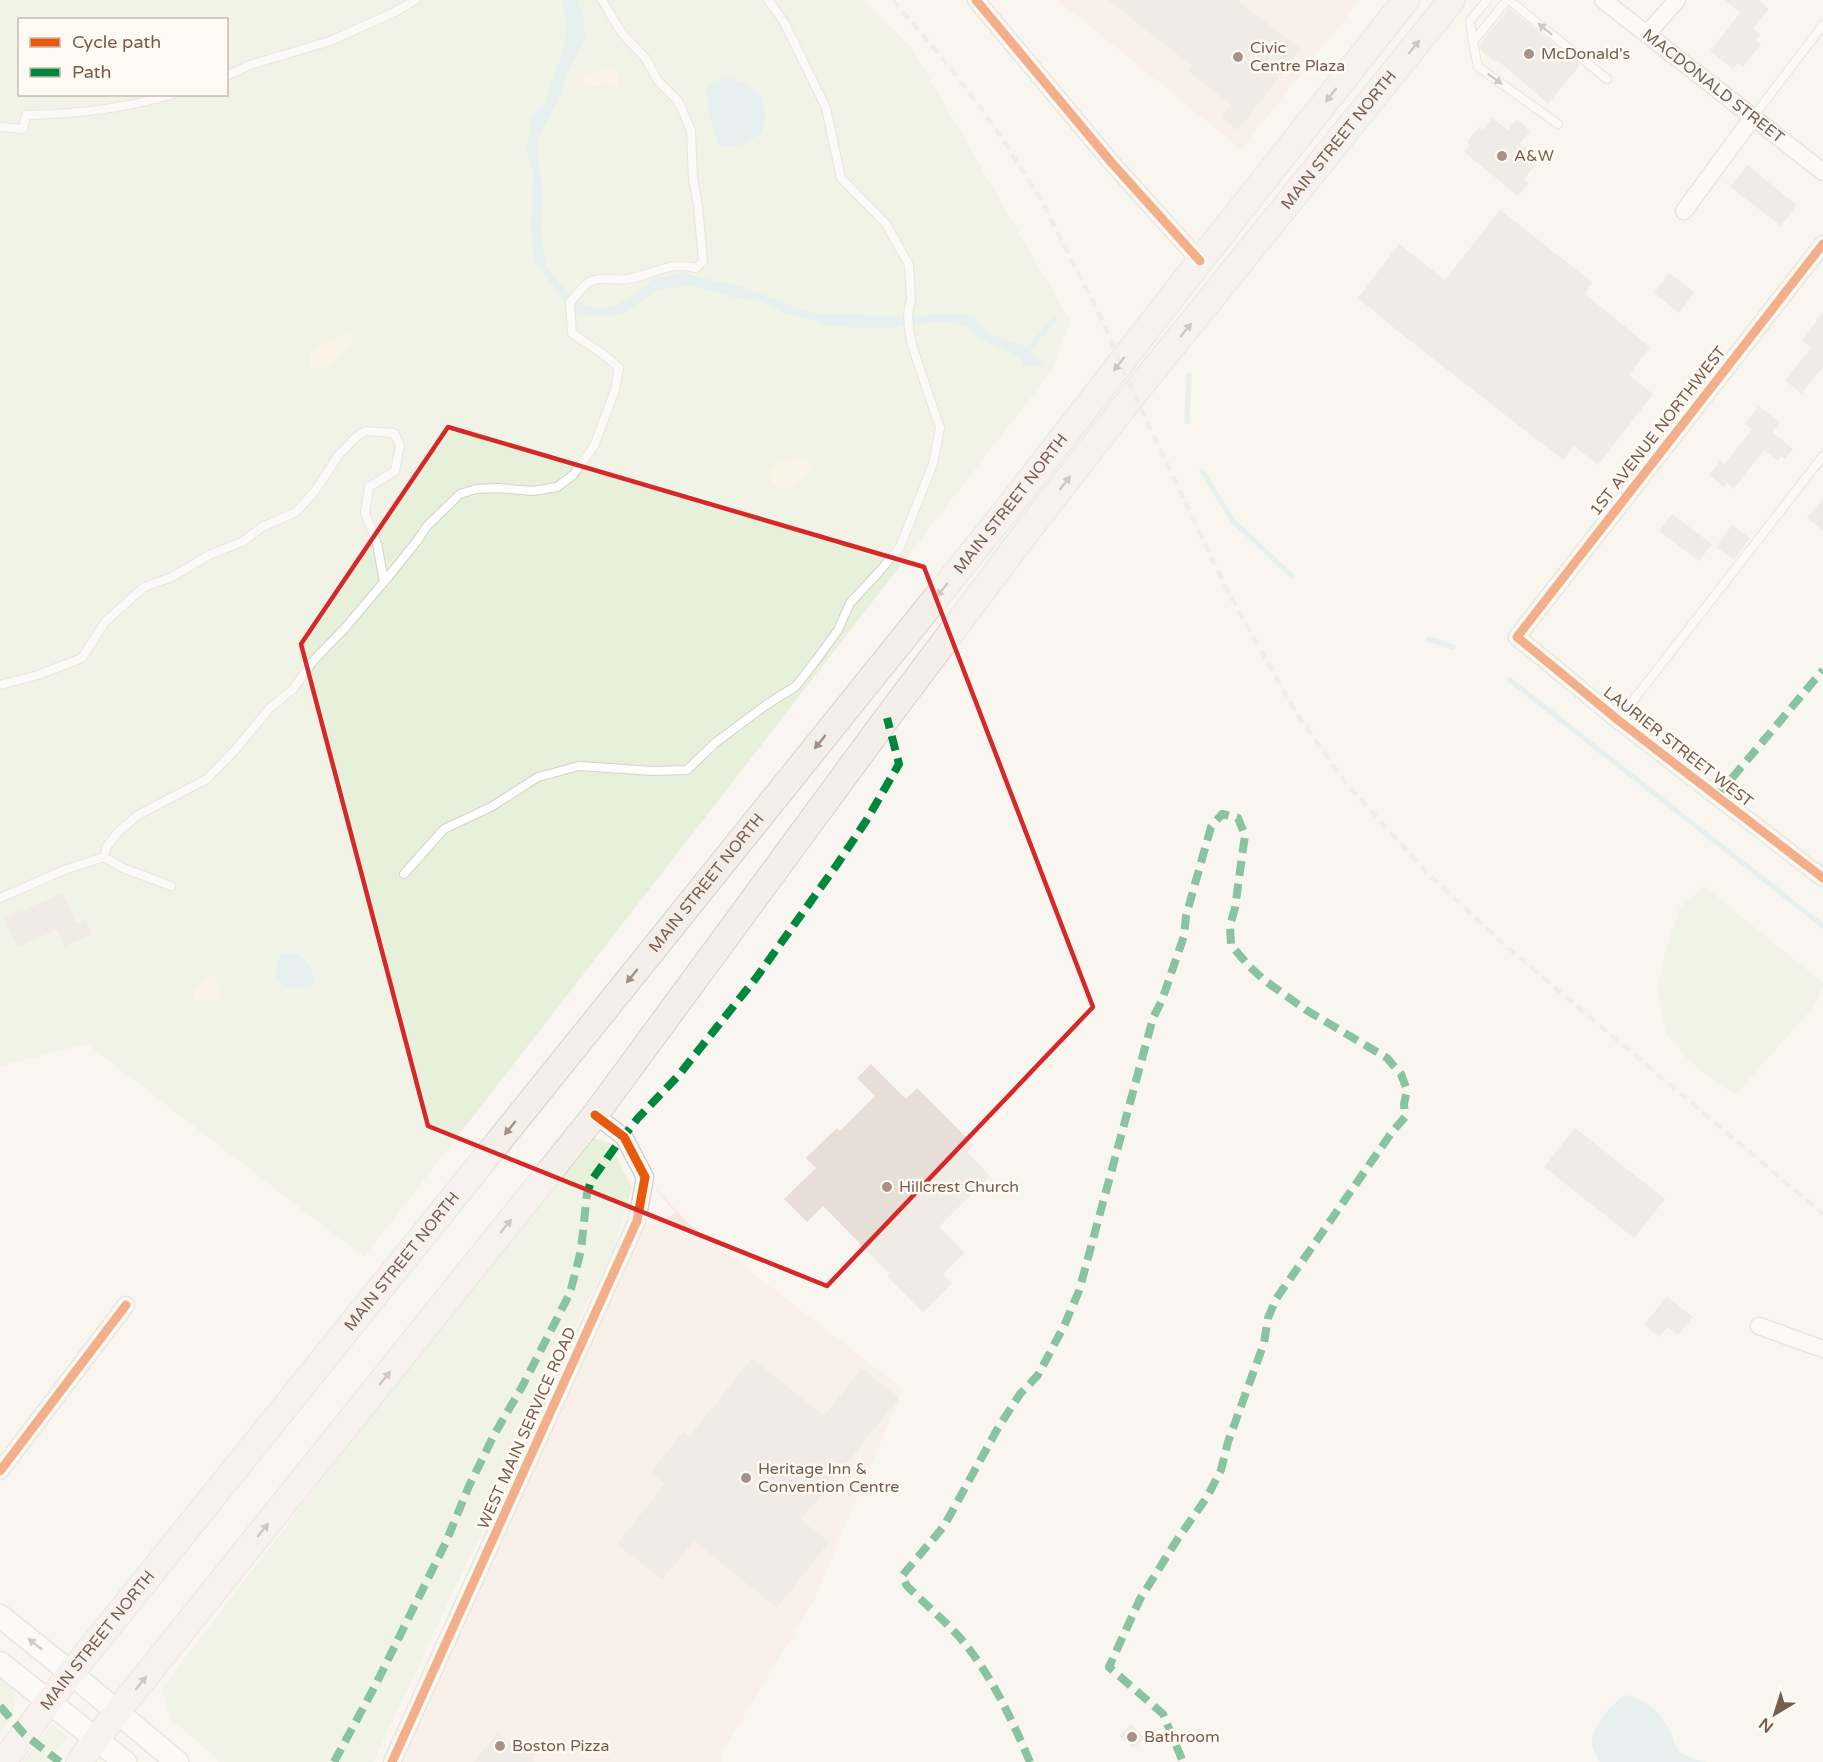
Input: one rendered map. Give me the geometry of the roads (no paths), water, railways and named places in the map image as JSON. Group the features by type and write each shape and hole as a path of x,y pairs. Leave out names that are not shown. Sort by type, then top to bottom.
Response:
{"main road":[{"name":"MAIN STREET NORTH","path":"3,1762 71,1673 998,521 1406,0"},
{"name":"MAIN STREET NORTH","path":"79,1762 595,1115 1029,529 1134,394 1452,0"},
{"path":"0,1616 177,1762"},
{"path":"0,1663 125,1762"}],"street":[{"path":"976,0 1111,162 1200,261"},
{"name":"MACDONALD STREET","path":"1603,0 1823,172"},
{"path":"1647,34 1677,0"},
{"path":"1684,211 1753,117"},
{"name":"1ST AVENUE NORTHWEST","path":"1517,637 1823,244"},
{"name":"LAURIER STREET WEST","path":"1517,637 1618,720 1821,874"},
{"name":"WEST MAIN SERVICE ROAD","path":"392,1762 637,1221 645,1177 624,1137 595,1115"},
{"path":"0,1472 126,1305"},
{"path":"1759,1326 1823,1349"}],"lane":[{"path":"228,75 250,65 330,41 395,12 415,0"},
{"path":"104,857 107,846 118,832 138,815 207,779 270,708 293,689 315,660 384,582 427,526 460,494 476,489 533,491 549,489 557,487 573,475 594,446 615,390 619,368 609,357 590,347 572,333 570,302 586,285 596,279 625,280 673,266 683,265 696,268 703,261 693,178 691,130 678,101 658,81 646,58 621,32 602,0"},
{"path":"404,874 444,829 491,807 538,777 579,766 687,771 715,743 796,686 838,630 850,603 900,547 933,464 940,428 909,330 908,314 911,299 909,265 886,224 841,178 826,108 784,22 768,0"},
{"path":"1487,0 1470,21 1478,67 1558,124"},
{"path":"1473,42 1508,0 1607,79"},
{"path":"1753,117 1823,25"},
{"path":"0,127 23,129 26,115 110,109 144,104 167,96"},
{"path":"0,685 38,675 82,658 105,622 144,588 172,577 209,555 242,542 262,527 296,512 315,491 338,456 365,431 394,433 400,445 395,471 369,487 365,513 377,543 384,582"},
{"path":"1618,720 1823,456"},
{"path":"0,898 64,870 104,857 123,868 171,886"}],"water":[{"path":"561,0 577,0 583,13 585,40 538,139 543,194 541,229 546,266 576,302 602,309 634,295 652,280 682,272 735,284 818,314 903,316 963,314 976,318 989,333 1029,348 1044,367 1024,366 1021,358 977,337 968,327 953,322 902,327 826,326 816,321 787,314 762,302 732,297 693,286 660,289 629,310 613,317 574,315 534,261 531,226 533,171 526,151 531,117 543,105 566,35 564,7"},
{"path":"729,78 754,89 762,100 765,113 761,133 746,143 731,147 719,145 710,119 706,90 711,82"},
{"path":"289,953 304,958 307,962 315,981 312,986 291,988 282,984 275,977 278,959 281,954"},
{"path":"1626,1695 1641,1700 1654,1709 1668,1728 1680,1752 1707,1762 1600,1762 1592,1744 1594,1731 1609,1709"}],"waterway":[{"path":"1029,348 1054,320"},
{"path":"1187,422 1189,375"},
{"path":"1202,471 1233,521 1292,576"},
{"path":"1428,639 1453,647"},
{"path":"1510,680 1823,926"}],"railway":[{"path":"893,0 949,66 998,132 1040,198 1101,318 1134,394 1226,588 1296,713 1345,782 1428,874 1508,948 1823,1214"}],"place":[{"name":"McDonald's","path":"1529,54"},
{"name":"Civic Centre Plaza","path":"1238,57"},
{"name":"A&W","path":"1502,156"},
{"name":"Hillcrest Church","path":"887,1187"},
{"name":"Heritage Inn & Convention Centre","path":"746,1478"},
{"name":"Bathroom","path":"1132,1737"},
{"name":"Boston Pizza","path":"500,1746"}]}
